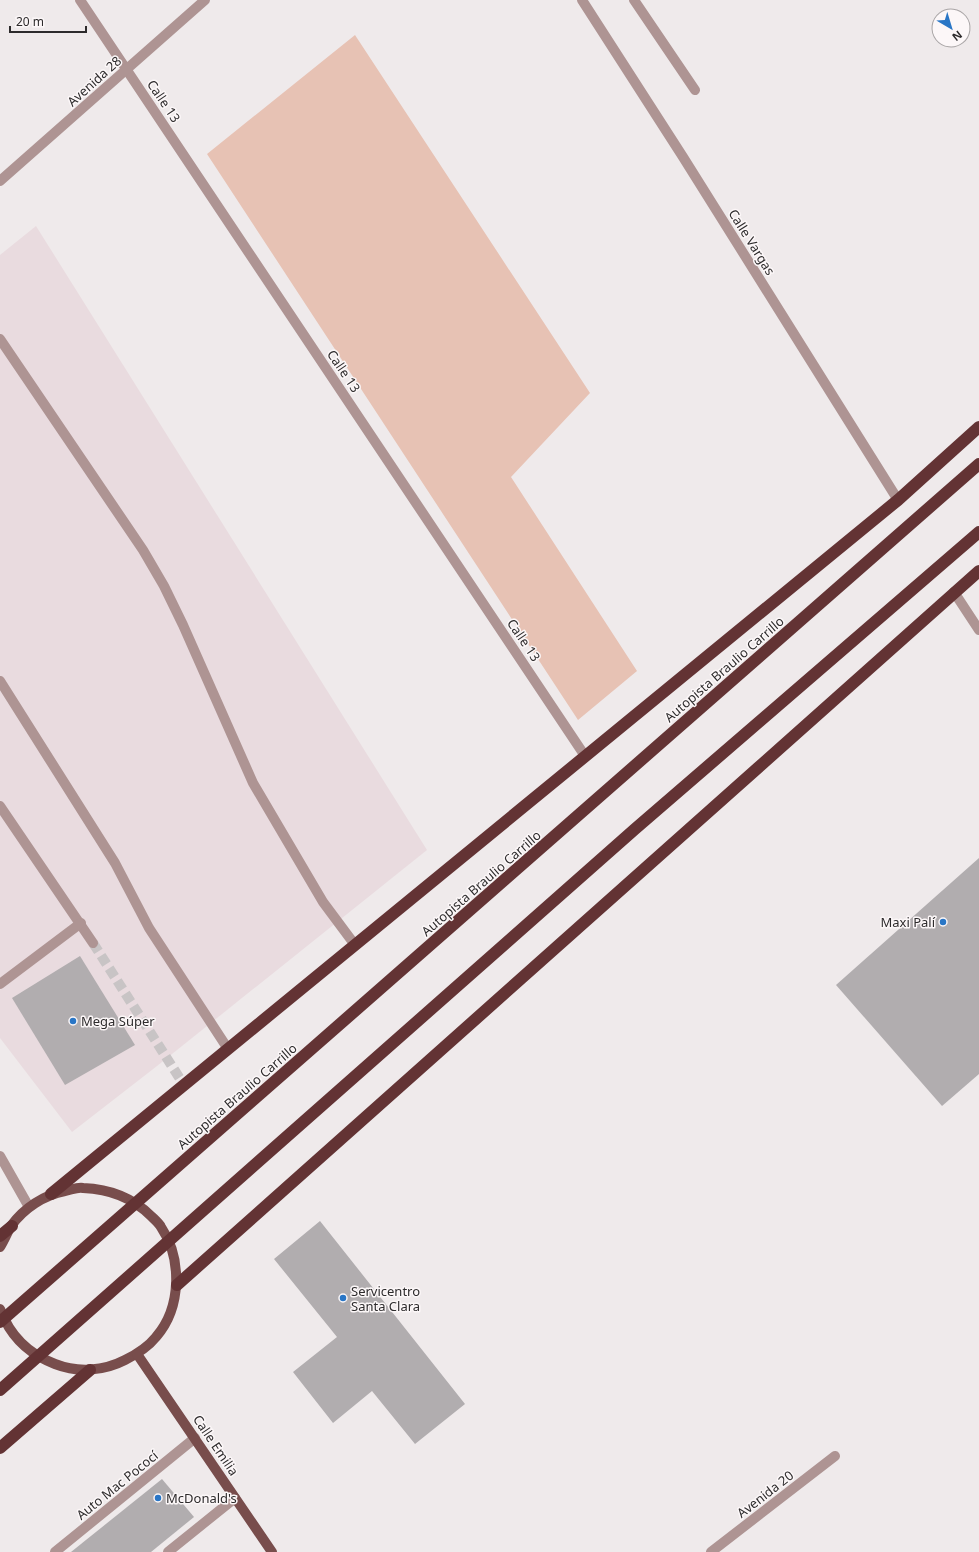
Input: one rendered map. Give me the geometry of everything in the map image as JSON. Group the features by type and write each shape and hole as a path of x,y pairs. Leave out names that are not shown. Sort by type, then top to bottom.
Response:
{"highway":[{"path":"51,1194 898,500 979,427"},
{"name":"Autopista Braulio Carrillo","path":"0,1322 979,464"},
{"path":"0,1390 635,829 979,532"},
{"path":"177,1285 979,571"},
{"path":"0,1236 12,1226"},
{"path":"0,1448 90,1370"}],"main road":[{"path":"0,1248 12,1226 29,1207 51,1194 82,1187 112,1191 140,1205 161,1226 174,1254 177,1285 170,1314 157,1336 137,1354 115,1365 90,1370 64,1368 40,1358 20,1343 5,1322 0,1309"},
{"name":"Calle Emilia","path":"137,1354 272,1552"}],"street":[{"name":"Calle 13","path":"80,0 585,756"},
{"name":"Avenida 28","path":"0,181 205,0"},
{"name":"Calle Vargas","path":"582,0 683,157 898,500"},
{"path":"634,0 695,90"},
{"path":"0,339 143,550 164,586 183,625 253,783 323,902 355,945"},
{"path":"954,592 979,630"},
{"path":"0,681 115,863 149,928 228,1049"},
{"path":"0,806 94,943"},
{"path":"0,984 81,923"},
{"path":"0,1156 29,1207"},
{"name":"Auto Mac Pococí","path":"55,1552 195,1438"},
{"name":"Avenida 20","path":"711,1552 835,1456"},
{"path":"168,1552 236,1498"}],"shaded area":[{"path":"355,35 590,393 511,477 637,671 578,720 207,154"},
{"path":"36,226 427,850 72,1132 0,1038 0,255"}],"building":[{"name":"Maxi Palí","path":"979,858 979,1074 942,1106 836,985"},
{"name":"Mega Súper","path":"80,956 135,1045 65,1085 12,998"},
{"name":"Servicentro Santa Clara","path":"320,1221 465,1404 415,1444 372,1391 333,1423 293,1372 337,1337 274,1259"},
{"name":"McDonald's","path":"162,1479 194,1517 151,1552 71,1552"}],"tunnel":[{"path":"93,943 184,1085"}],"place":[{"name":"Maxi Palí","path":"943,922"},
{"name":"Mega Súper","path":"73,1021"},
{"name":"Servicentro Santa Clara","path":"343,1298"},
{"name":"McDonald's","path":"158,1498"}]}
